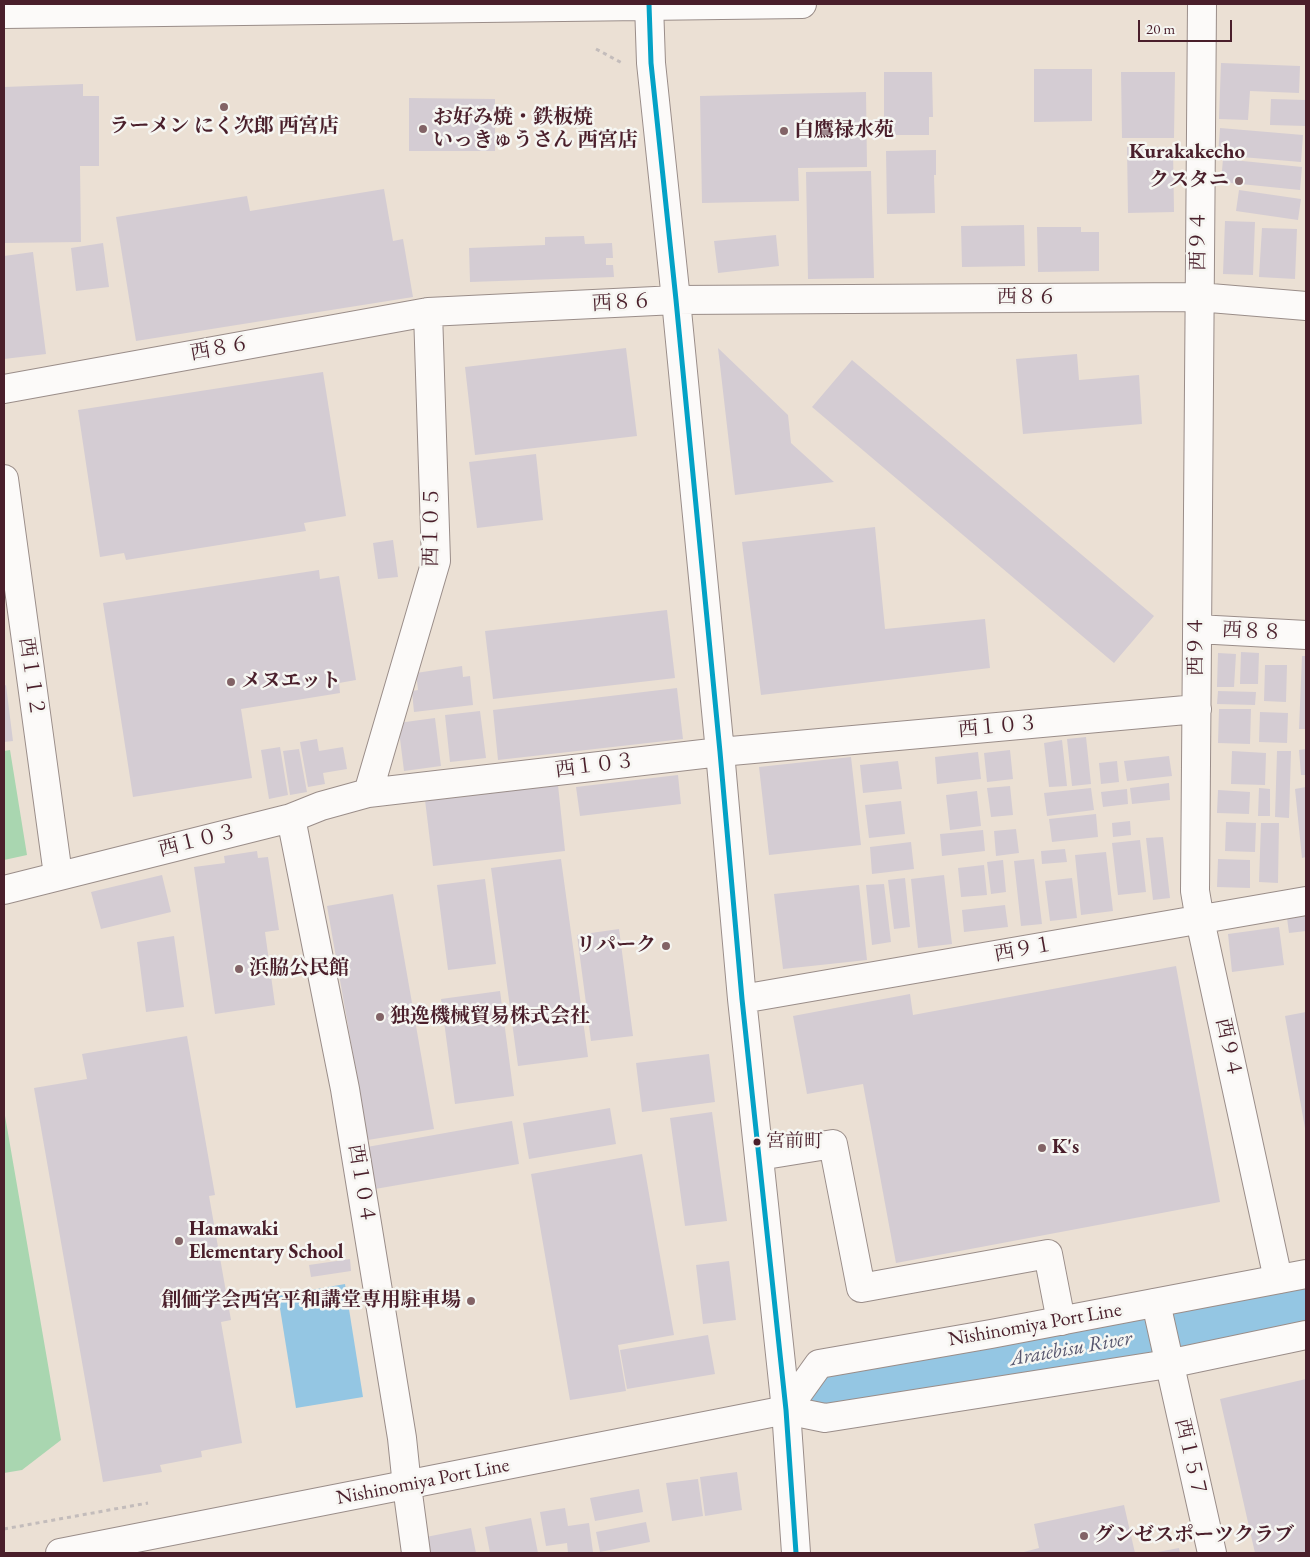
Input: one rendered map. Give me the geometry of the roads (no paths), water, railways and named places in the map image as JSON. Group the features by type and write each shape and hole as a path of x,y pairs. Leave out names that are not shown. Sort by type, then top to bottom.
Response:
{"street":[{"path":"7,11 802,4"},
{"name":"西９４","path":"1202,4 1198,297 1198,629 1195,891 1278,1279"},
{"path":"649,5 651,63 720,752 742,1000 786,1410 796,1553"},
{"name":"西８６","path":"4,389 428,312 676,300 1198,297 1306,306"},
{"name":"西１０５","path":"368,793 436,561 428,312"},
{"name":"西１１２","path":"4,479 58,875"},
{"name":"西８８","path":"1198,629 1306,635"},
{"name":"西１０３","path":"4,890 291,818 321,806 368,793 720,752 1197,709"},
{"name":"西１０４","path":"291,818 345,1089 402,1438 416,1553"},
{"name":"西９１","path":"742,1000 1306,901"},
{"path":"759,1156 833,1144 861,1288 1048,1254 1061,1321"},
{"name":"Nishinomiya Port Line","path":"786,1410 819,1364 1061,1321 1157,1310 1278,1279 1306,1274"},
{"name":"西１５７","path":"1157,1310 1212,1553"},
{"name":"Nishinomiya Port Line","path":"60,1553 786,1410 825,1418 1306,1336"}],"water":[{"path":"345,1284 363,1397 296,1408 278,1296"}],"waterway":[{"name":"Araiebisu River","path":"835,1392 1306,1305"}],"place":[{"name":"ラーメン にく次郎 西宮店","path":"224,107"},
{"name":"お好み焼・鉄板焼 いっきゅうさん 西宮店","path":"423,129"},
{"name":"白鷹禄水苑","path":"784,131"},
{"name":"クスタニ","path":"1239,181"},
{"name":"メヌエット","path":"231,682"},
{"name":"リパーク","path":"666,946"},
{"name":"浜脇公民館","path":"239,969"},
{"name":"独逸機械貿易株式会社","path":"380,1017"},
{"name":"宮前町","path":"757,1142"},
{"name":"K's","path":"1042,1148"},
{"name":"Hamawaki Elementary School","path":"179,1241"},
{"name":"創価学会西宮平和講堂専用駐車場","path":"471,1301"},
{"name":"グンゼスポーツクラブ","path":"1084,1536"}],"district":[{"name":"Kurakakecho","path":"1187,152"}]}
